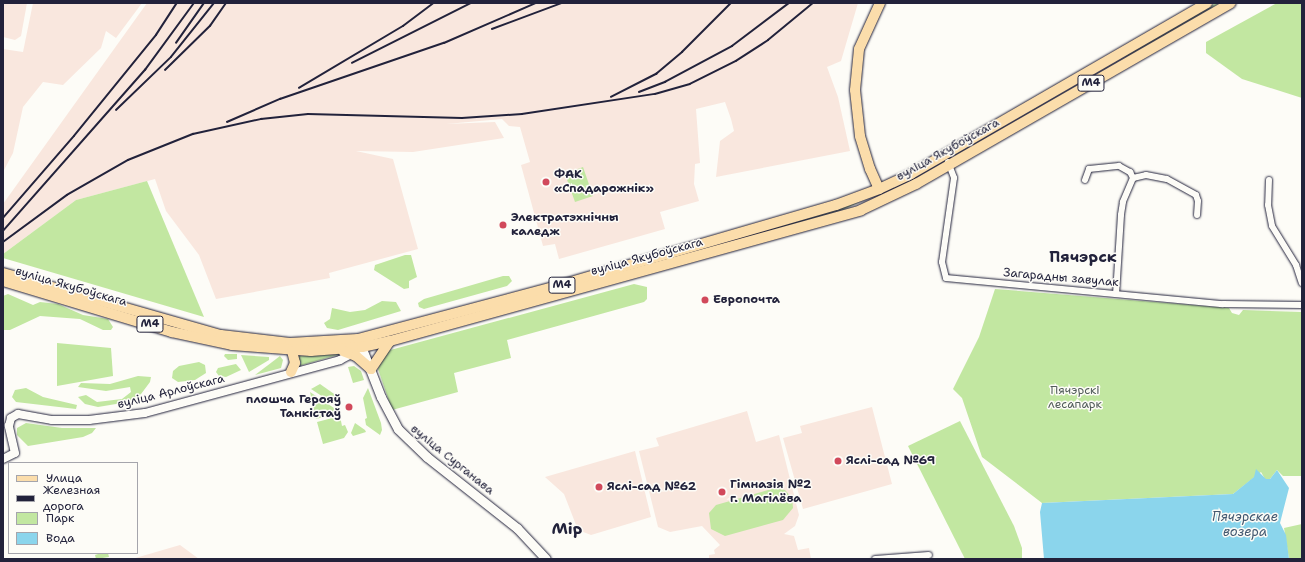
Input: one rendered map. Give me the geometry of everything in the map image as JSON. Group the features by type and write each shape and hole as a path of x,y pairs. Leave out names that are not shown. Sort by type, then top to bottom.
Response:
{"main road":[{"path":"880,3 859,49 854,90 856,117 863,148 879,189 885,200"},
{"name":"вуліца Якубоўскага","path":"3,273 9,280 201,331 291,347 340,350 829,208 879,189 944,154 1207,3"},
{"name":"вуліца Якубоўскага","path":"291,347 390,341 836,218 885,200 950,165 1231,3"},
{"path":"340,350 352,354 371,369 390,341"},
{"name":"вуліца Сурганава","path":"360,343 383,403 398,429 427,457 506,519 546,559"},
{"path":"291,347 295,363 291,372"}],"street":[{"name":"Загарадны завулак","path":"944,154 950,165 954,178 942,262 946,278 1223,304 1302,305"},
{"path":"1084,180 1090,169 1119,166 1130,172 1134,178"},
{"path":"1134,178 1146,175 1167,179 1196,195 1198,201 1197,215"},
{"path":"1116,294 1123,202 1134,178"},
{"path":"1269,180 1268,206 1272,226 1296,265 1302,283"},
{"path":"291,372 340,360 352,354 360,343"},
{"name":"вуліца Арлоўскага","path":"3,459 15,453 9,426 11,418 18,414 77,420 118,418 145,413 291,372"},
{"path":"875,559 929,555"}],"shaded area":[{"path":"3,3 27,3 21,36 15,40 3,37"},
{"path":"33,3 142,3 116,38 106,31 101,48 63,85 43,82 23,107 13,153 3,172 3,49 23,52"},
{"path":"147,3 858,3 841,61 827,67 838,97 850,151 716,177 720,141 734,131 731,119 725,102 696,109 700,163 695,164 694,184 699,201 660,212 665,229 559,259 555,244 543,246 521,165 530,162 520,127 509,126 502,119 446,124 495,122 504,138 413,152 356,151 393,159 418,249 329,273 330,278 216,299 199,255 166,211 155,179 76,200 3,254 3,204"},
{"name":"Яслі-сад №69","path":"872,407 892,484 803,509 783,438 802,433 800,426"},
{"name":"Гімназія №2 г. Магілёва","path":"747,411 756,442 779,435 799,515 795,526 784,534 794,536 798,550 809,548 811,559 709,559 709,555 715,554 714,550 720,545 702,526 670,532 658,527 639,451 659,446 656,438"},
{"name":"Яслі-сад №62","path":"635,451 651,517 591,535 578,530 564,494 545,477"},
{"path":"180,545 199,559 132,559"}],"green space":[{"path":"1216,3 1220,3 1126,57 1125,56"},
{"path":"1277,3 1302,3 1302,98 1242,79 1206,53 1206,42"},
{"path":"1120,58 956,154 955,153"},
{"path":"583,167 593,196 575,202 565,174"},
{"path":"147,181 204,317 3,258 3,254 76,200"},
{"path":"860,202 842,210 736,241 736,239"},
{"path":"405,255 411,255 417,277 409,281 409,288 404,289 374,270 375,265"},
{"path":"503,276 509,276 512,281 507,286 424,309 419,307 418,303 424,299"},
{"path":"634,284 647,287 647,299 644,302 507,340 511,358 454,373 458,392 392,410 378,369 383,352"},
{"name":"Пячэрскі лесапарк","path":"995,289 1229,308 1232,313 1239,315 1243,310 1302,312 1302,476 1283,476 1277,470 1270,479 1265,479 1261,472 1233,494 1042,503 982,457 962,398 953,389 979,337"},
{"path":"8,294 33,305 40,302 58,304 83,315 108,319 113,327 111,330 103,330 80,319 40,316 10,330 3,330 3,296"},
{"path":"382,301 396,302 401,311 338,330 327,328 324,323 330,319 332,308 350,312 365,310"},
{"path":"57,343 111,348 113,376 57,386"},
{"path":"225,354 237,354 237,359 228,360 224,356"},
{"path":"341,354 299,366 301,363 297,356"},
{"path":"241,355 269,357 269,360 249,372"},
{"path":"280,356 283,360 281,368 255,375"},
{"path":"199,362 205,365 206,373 195,380 178,382 172,378 173,371 179,366"},
{"path":"236,364 241,370 226,377 219,376 216,372 218,368"},
{"path":"354,366 361,371 364,380 353,383 348,367"},
{"path":"138,376 151,377 150,382 141,394 128,402 98,407 85,404 78,397 86,395 97,402 122,399 131,392 130,387 106,391 78,387 81,383 110,384"},
{"path":"320,384 337,396 339,402 334,404 311,389"},
{"path":"26,388 43,397 77,405 76,409 16,402 12,397 15,390"},
{"path":"368,388 381,423 382,430 380,435 366,425 365,419 367,418 363,398"},
{"path":"310,392 337,410 338,413 316,419"},
{"path":"340,416 342,426 345,425 348,432 344,438 323,444 317,422"},
{"path":"960,421 1014,526 1022,548 1022,559 965,559 908,446"},
{"path":"26,423 62,428 96,428 92,433 83,437 28,446 17,435 17,428"},
{"path":"355,423 366,432 353,436 351,433"},
{"path":"775,488 785,490 792,498 793,508 783,520 725,536 711,529 709,513 716,505"},
{"path":"1302,524 1302,559 1289,559 1284,528"},
{"path":"108,554 109,557 96,559 95,555"}],"water":[{"name":"Пячэрскае возера","path":"1256,469 1266,479 1270,479 1277,470 1289,488 1280,523 1286,535 1289,559 1044,559 1040,512 1042,503 1233,494 1254,477"}],"railway":[{"path":"3,218 74,136 156,35 177,3"},
{"path":"3,231 145,70 194,3"},
{"path":"176,43 204,3"},
{"path":"116,110 171,57 214,3"},
{"path":"165,70 210,26 226,3"},
{"path":"299,88 403,26 434,3"},
{"path":"352,63 471,3"},
{"path":"227,122 280,99 444,43 536,3"},
{"path":"492,29 562,3"},
{"path":"611,97 656,74 682,52 731,3"},
{"path":"639,92 665,82 732,46 789,3"},
{"path":"3,242 67,195 128,160 193,134 261,119 308,114 462,118 522,114 655,94 690,84 736,61 768,40 813,3"}],"place":[{"name":"ФАК «Спадарожнік»","path":"546,182"},
{"name":"Электратэхнічны каледж","path":"503,225"},
{"name":"Европочта","path":"705,300"},
{"name":"плошча Герояў Танкістаў","path":"349,407"},
{"name":"Яслі-сад №69","path":"838,461"},
{"name":"Яслі-сад №62","path":"599,487"},
{"name":"Гімназія №2 г. Магілёва","path":"722,492"}],"district":[{"name":"Пячэрск","path":"1083,257"},
{"name":"Мір","path":"567,529"}]}
